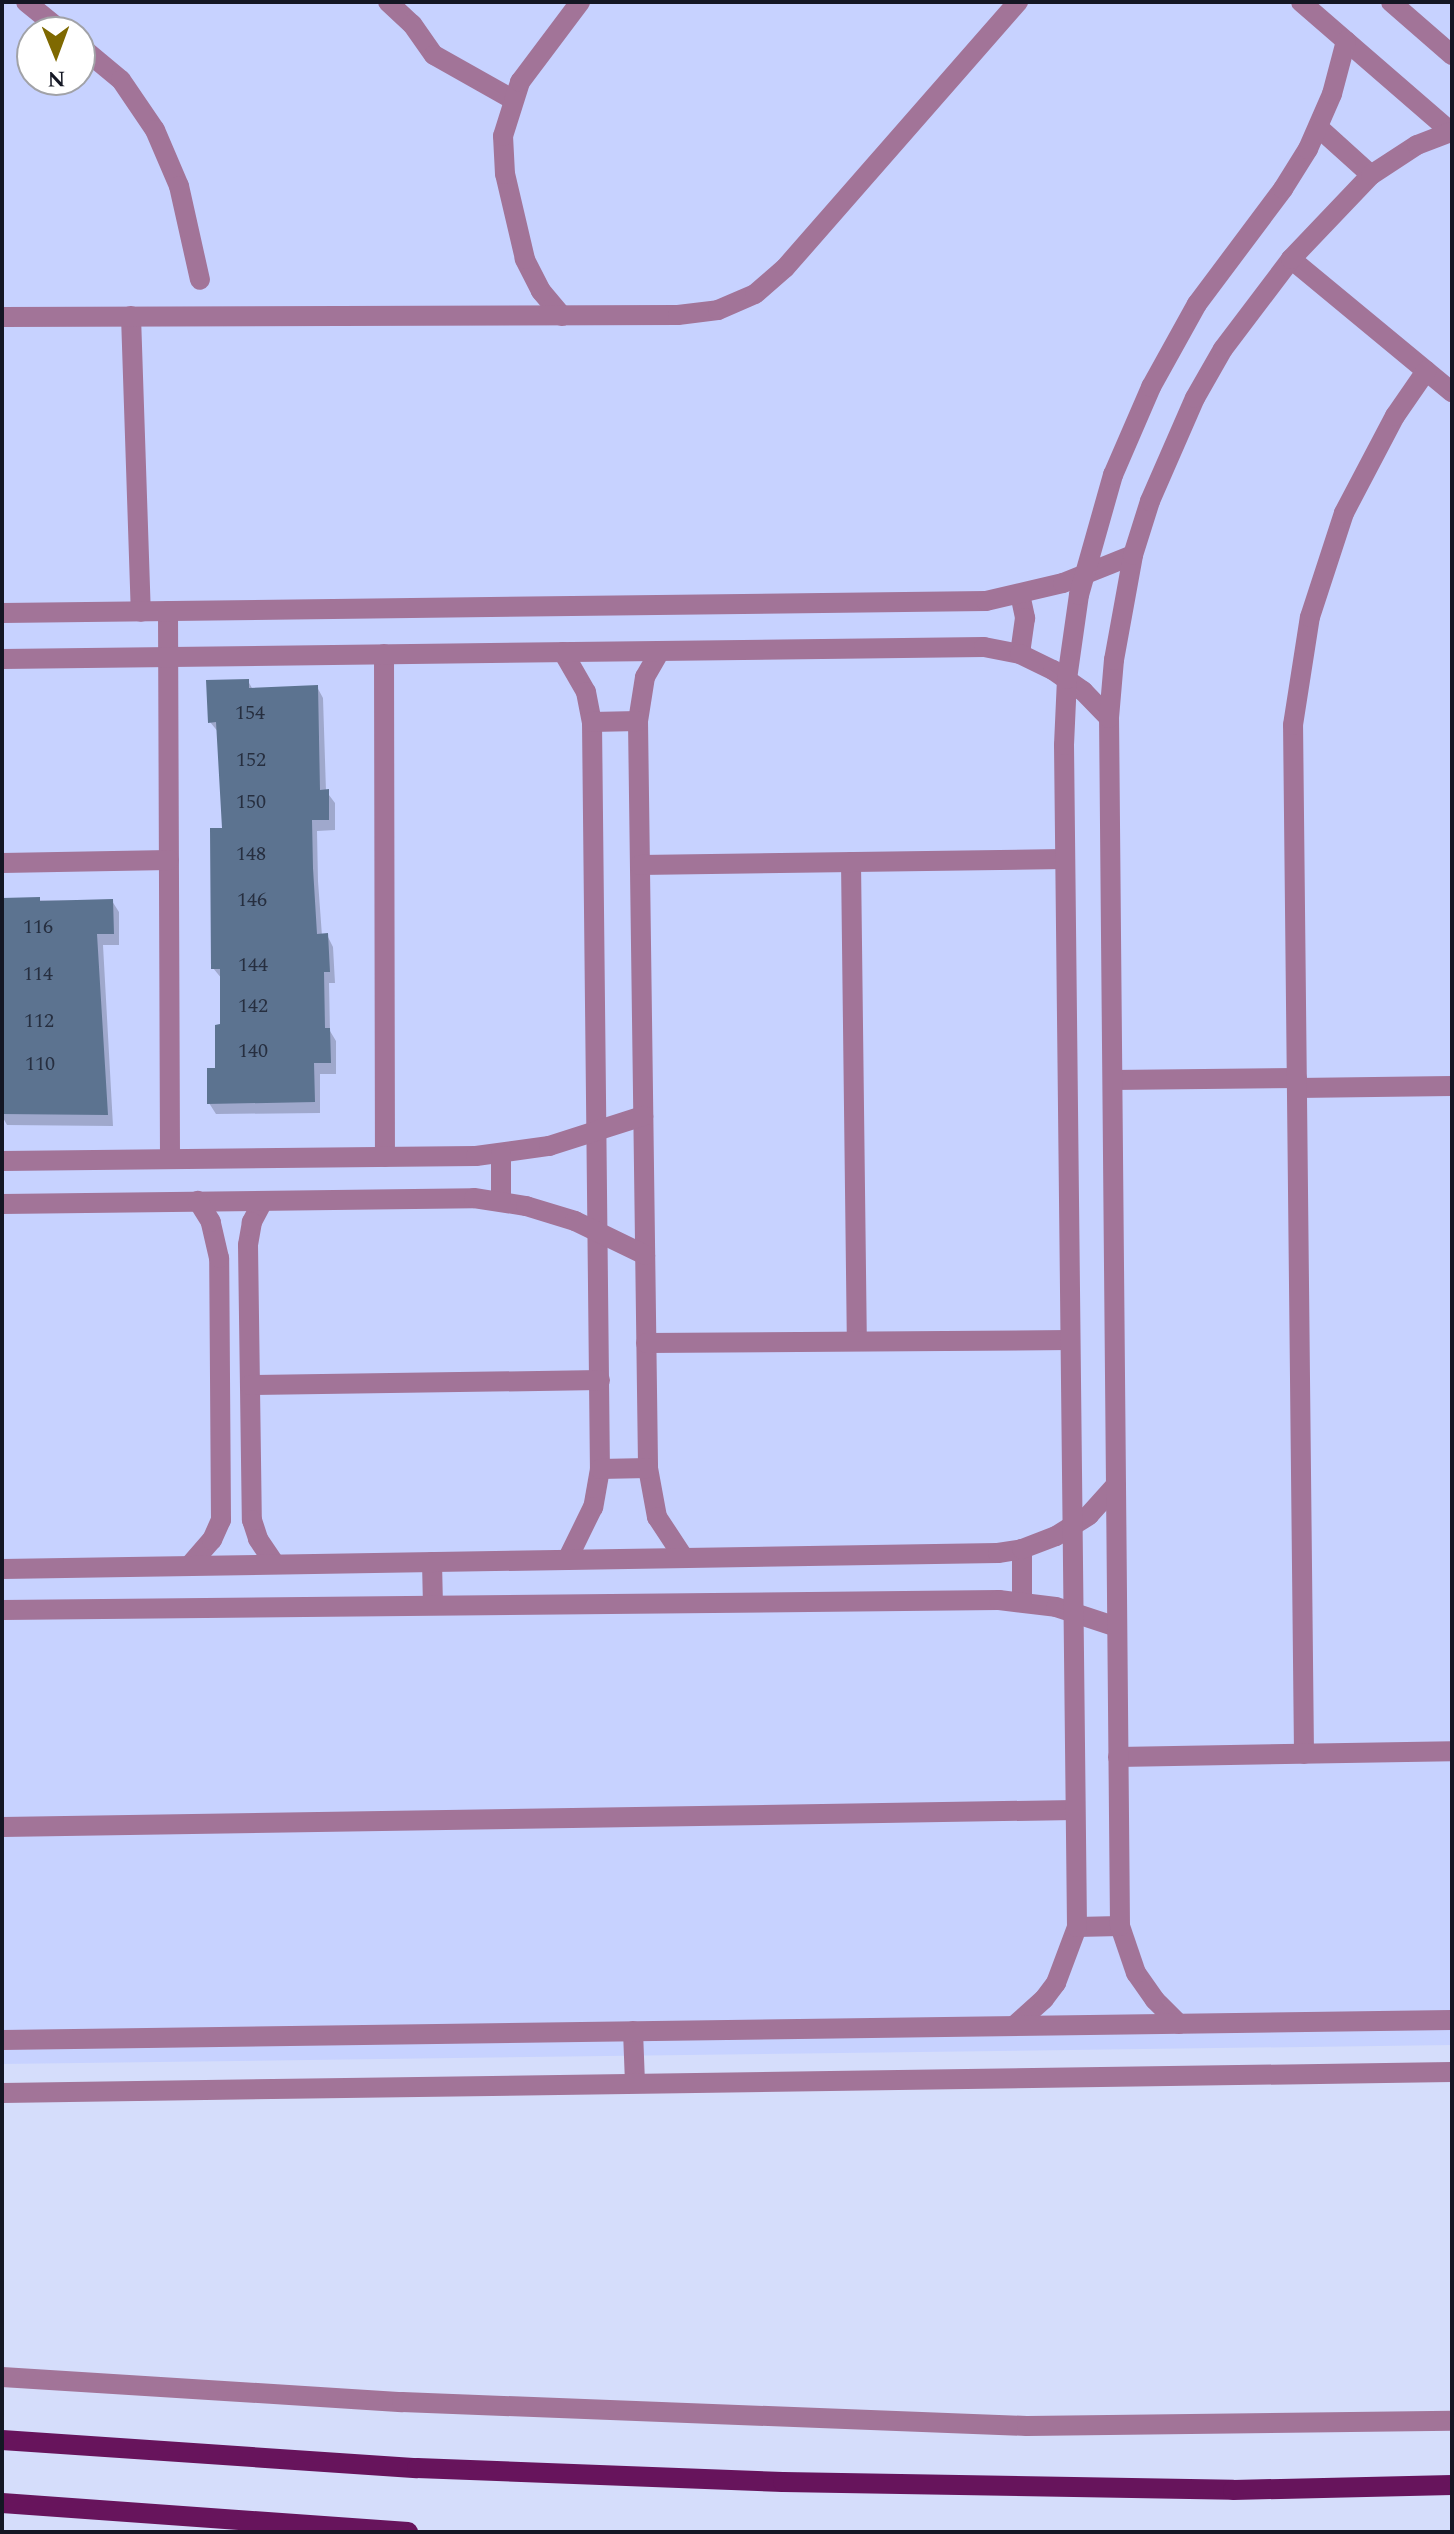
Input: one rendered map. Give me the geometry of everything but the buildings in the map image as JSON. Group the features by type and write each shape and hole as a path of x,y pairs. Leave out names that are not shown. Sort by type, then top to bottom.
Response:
{"main road":[{"path":"2,2440 417,2468 768,2482 1233,2490 1452,2485"},
{"path":"2,2503 408,2532"}],"street":[{"path":"26,2 43,16"},
{"path":"388,2 412,24 434,55 512,99"},
{"path":"562,316 533,278 522,245 503,155 512,99 530,66 580,2"},
{"path":"2,317 562,316 698,314 727,307 755,294 785,268 1018,2"},
{"path":"1179,2024 1155,2000 1136,1973 1120,1926 1109,718 1122,607 1133,555 1170,449 1195,398 1247,314 1291,259 1371,175 1409,149 1451,132 1301,2"},
{"path":"1391,2 1452,55"},
{"path":"1014,2026 1056,1983 1077,1927 1065,859 1067,679 1083,576 1113,475 1158,373 1197,304 1283,189 1319,128 1346,41"},
{"path":"96,59 121,80 155,130 179,186 200,280"},
{"path":"1319,128 1371,175"},
{"path":"1291,259 1452,392"},
{"path":"131,316 141,612"},
{"path":"1304,1754 1293,725 1310,617 1344,513 1368,463 1426,371"},
{"path":"2,613 986,601 1083,576 1133,555"},
{"path":"1020,594 1025,618 1020,654"},
{"path":"168,611 170,1159"},
{"path":"2,659 984,647 1020,654 1067,679 1109,718"},
{"path":"660,651 645,677 638,721 648,1468 657,1517 684,1558"},
{"path":"563,652 586,692 592,722 600,1380 600,1469 590,1516 567,1560"},
{"path":"384,654 385,1157"},
{"path":"592,722 638,721"},
{"path":"640,865 1065,859"},
{"path":"2,863 169,860"},
{"path":"851,862 857,1341"},
{"path":"1113,1080 1452,1086"},
{"path":"2,1161 501,1154 597,1133 643,1116"},
{"path":"501,1154 501,1201"},
{"path":"2,1204 474,1198 550,1213 598,1231 645,1255"},
{"path":"189,1566 212,1540 221,1520 219,1258 215,1234 198,1201"},
{"path":"263,1201 252,1222 248,1257 252,1520 258,1539 275,1564"},
{"path":"219,1258 248,1257"},
{"path":"646,1343 1070,1340"},
{"path":"250,1385 600,1380"},
{"path":"600,1469 648,1468"},
{"path":"2,1569 998,1553 1022,1549 1072,1527 1116,1485"},
{"path":"221,1520 252,1520"},
{"path":"1022,1549 1022,1602"},
{"path":"432,1562 433,1605"},
{"path":"2,1610 1022,1602 1073,1611 1117,1627"},
{"path":"1118,1757 1452,1751"},
{"path":"2,1827 1075,1810"},
{"path":"1077,1927 1120,1926"},
{"path":"2,2040 1452,2020"},
{"path":"633,2031 635,2082"},
{"path":"2,2093 1452,2072"},
{"path":"2,2377 417,2403 1027,2426 1452,2421"}],"shaded area":[{"path":"2,2 1452,2 1452,2045 2,2064"}]}
